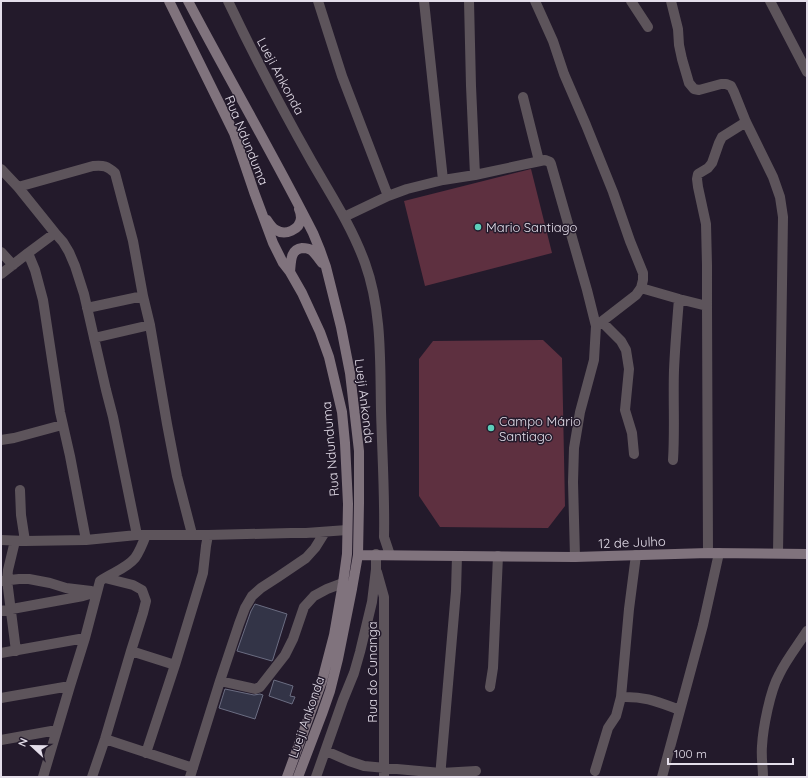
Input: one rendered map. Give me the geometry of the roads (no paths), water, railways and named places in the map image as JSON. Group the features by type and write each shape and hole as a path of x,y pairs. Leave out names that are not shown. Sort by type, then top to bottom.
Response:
{"main road":[{"name":"Rua Ndunduma","path":"169,1 234,133 273,243 283,263 302,293 320,332 329,357 342,412 347,497 347,554 343,583 334,635 322,681 287,777"},
{"name":"Rua Ndunduma","path":"188,1 261,134"},
{"name":"Lueji Ankonda","path":"261,134 313,233 326,267 341,327 350,373 358,451 358,555 346,623 330,691 298,777"},
{"path":"264,217 275,229 282,232 291,232 298,226 301,218 298,204"},
{"path":"290,272 294,252 299,248 306,248 312,251 326,267"},
{"name":"12 de Julho","path":"358,555 574,557 708,553 807,554"}],"street":[{"name":"Lueji Ankonda","path":"228,1 258,62 312,162 344,217 365,264 373,289 380,345 384,537 390,555"},
{"path":"318,1 342,76 388,196"},
{"path":"424,1 443,180"},
{"path":"469,1 475,175"},
{"path":"535,1 613,192 643,273 641,288 636,296 599,324"},
{"path":"631,1 648,27"},
{"path":"671,1 678,28 679,45 689,83 694,89 699,90 722,84 731,86 746,122 773,177 780,197 783,217 778,553"},
{"path":"770,1 807,72"},
{"path":"523,97 538,161"},
{"path":"708,553 706,224 697,179 698,174 708,168 712,163 718,142 722,137 746,122"},
{"path":"344,217 388,196 407,189 443,180 475,175 538,161 547,161 551,164 587,290 599,324 594,360 580,412 574,448 574,557"},
{"path":"18,187 93,166 109,167 115,173 133,241 150,325 177,476 192,534"},
{"path":"1,169 18,187 63,242 75,266 84,294 141,535 140,549 134,560 100,581 86,638 43,777"},
{"path":"1,274 55,234"},
{"path":"1,252 12,265"},
{"path":"28,253 35,270 43,300 62,425 70,456 86,540"},
{"path":"641,288 707,306"},
{"path":"87,308 143,296"},
{"path":"673,460 675,422 675,339 679,299"},
{"path":"599,324 621,341 626,350 629,370 625,410 632,433 634,454"},
{"path":"94,338 150,325"},
{"path":"1,440 62,425"},
{"path":"16,650 6,610 3,579 20,541 20,490"},
{"path":"1,540 86,540 141,535 306,534 347,530"},
{"path":"104,739 146,753 191,772 239,624 252,596 261,588 306,558 315,548 325,532"},
{"path":"146,753 175,665 202,573 208,535"},
{"path":"662,777 703,626 719,553"},
{"path":"316,777 354,673 360,652 372,602 376,569 376,554"},
{"path":"595,771 608,728 616,716 621,697 629,609 636,555"},
{"path":"440,775 456,591 457,556"},
{"path":"490,688 493,668 498,556"},
{"name":"Rua do Cunanga","path":"376,569 384,597 384,773"},
{"path":"92,777 146,601 142,590 133,585 105,578"},
{"path":"3,579 29,579 66,588 97,592"},
{"path":"220,681 255,690 260,687 285,655 293,639 304,607 314,596 343,583"},
{"path":"6,610 97,592"},
{"path":"763,777 763,736 774,686 778,675 807,631"},
{"path":"1,653 86,638"},
{"path":"131,651 175,665"},
{"path":"1,698 70,686"},
{"path":"621,697 651,700 680,710"},
{"path":"1,740 57,730"},
{"path":"326,751 384,773 440,775 476,771"}],"place":[{"name":"Mario Santiago","path":"478,227"},
{"name":"Campo Mário Santiago","path":"491,428"}]}
